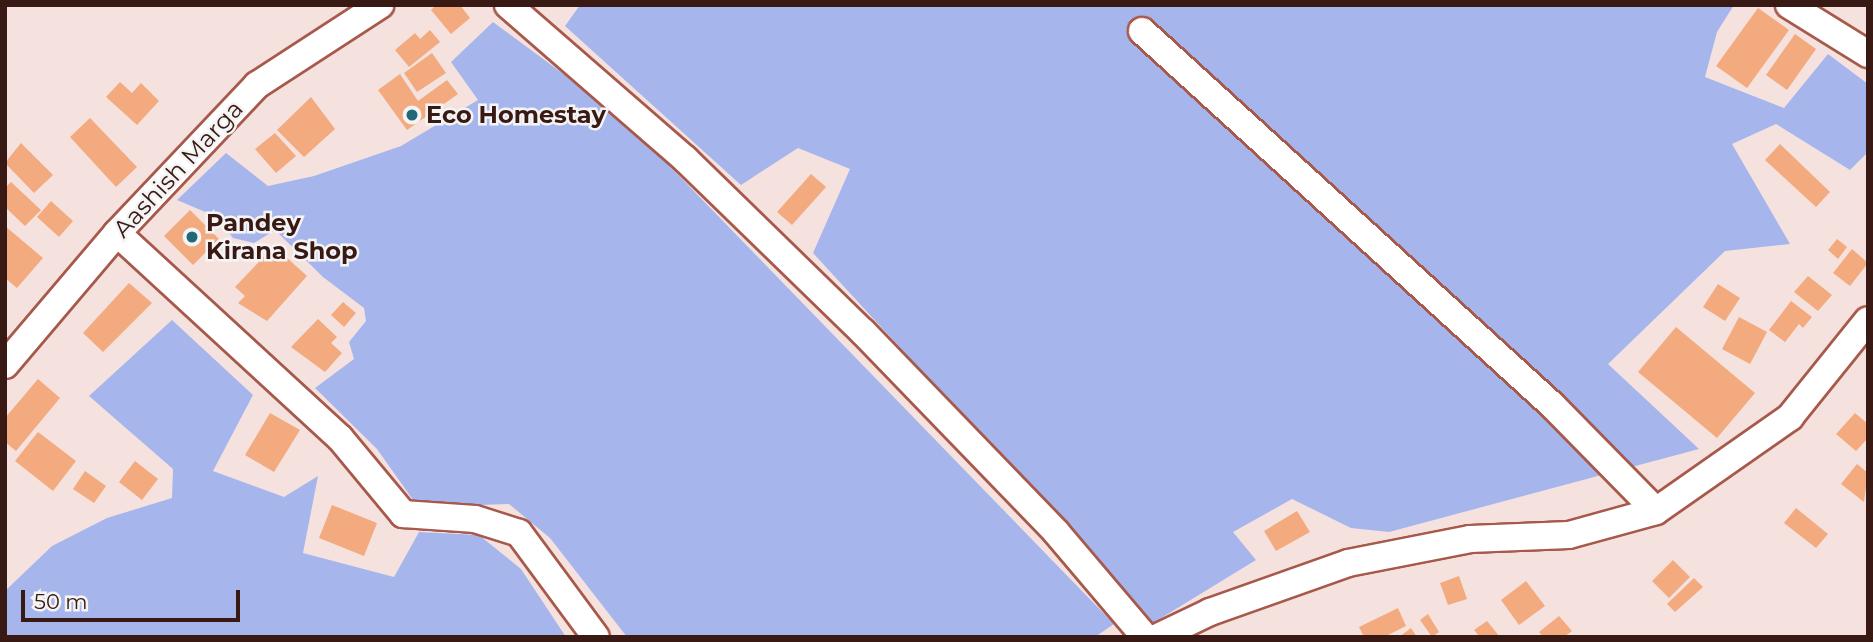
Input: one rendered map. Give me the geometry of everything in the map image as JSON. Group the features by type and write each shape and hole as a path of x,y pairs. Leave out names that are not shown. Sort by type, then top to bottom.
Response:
{"street":[{"name":"Aashish Marga","path":"9,354 117,233 257,85 380,5"},
{"path":"508,5 685,159 863,332 1056,532 1145,637"},
{"path":"1789,5 1868,54"},
{"path":"1142,31 1552,405 1656,511"},
{"path":"117,233 340,438 402,514 475,519 519,533 596,637"},
{"path":"1158,637 1210,612 1348,563 1470,539 1569,535 1656,511 1790,417 1868,320"}],"shaded area":[{"path":"580,5 1734,5 1717,32 1705,77 1784,108 1828,54 1868,84 1868,152 1850,170 1776,124 1732,144 1790,244 1725,251 1608,364 1699,449 1389,532 1351,528 1292,499 1233,532 1256,560 1153,623 813,253 850,169 798,148 741,185 565,26"},
{"path":"493,22 623,118 1114,624 1095,637 627,637 550,538 509,504 418,507 377,449 315,388 354,359 349,342 366,321 364,308 323,277 275,230 254,243 233,238 217,217 177,200 226,153 268,186 314,176 401,146 478,100 451,62"},
{"path":"172,320 253,395 213,471 284,497 318,476 303,553 394,577 419,532 479,535 521,569 566,637 5,637 5,591 52,546 107,518 172,498 173,469 89,396"}],"building":[{"path":"436,5 460,5 470,18 451,34 431,10"},
{"path":"1758,8 1789,30 1747,88 1716,66"},
{"path":"430,30 440,42 409,67 395,50 415,33 420,39"},
{"path":"1795,34 1816,49 1787,90 1766,75"},
{"path":"432,53 446,73 417,92 404,73"},
{"name":"Eco Homestay","path":"400,74 418,101 447,80 458,94 407,130 378,90"},
{"path":"120,82 132,93 141,83 159,101 137,125 106,97"},
{"path":"311,97 335,129 304,157 277,130"},
{"path":"90,118 137,167 116,187 70,137"},
{"path":"275,133 296,156 276,173 255,149"},
{"path":"21,143 53,175 34,193 5,163"},
{"path":"1780,144 1830,192 1816,207 1765,160"},
{"path":"811,174 826,187 792,225 777,212"},
{"path":"11,182 41,210 25,226 5,207 5,188"},
{"path":"51,201 73,221 59,237 37,217"},
{"name":"Pandey Kirana Shop","path":"190,210 219,239 193,265 164,236"},
{"path":"5,226 43,258 17,288 5,278"},
{"path":"1837,239 1847,247 1838,259 1828,250"},
{"path":"274,246 307,276 267,321 238,303 245,296 235,287"},
{"path":"1852,249 1868,263 1850,286 1833,273"},
{"path":"1808,276 1832,295 1818,311 1794,292"},
{"path":"129,283 152,303 103,352 83,333"},
{"path":"1718,284 1740,298 1725,321 1703,307"},
{"path":"1791,301 1812,317 1803,328 1799,324 1785,342 1769,330"},
{"path":"343,302 356,313 344,327 331,315"},
{"path":"1739,317 1767,332 1750,364 1722,349"},
{"path":"318,319 337,337 331,343 342,353 325,372 291,347"},
{"path":"1676,327 1755,393 1717,438 1638,372"},
{"path":"38,379 60,398 16,451 5,442 5,418"},
{"path":"270,413 300,430 274,472 245,455"},
{"path":"1855,413 1868,424 1868,438 1856,451 1836,434"},
{"path":"38,432 76,461 53,491 15,461"},
{"path":"135,461 158,479 142,500 119,482"},
{"path":"1857,464 1868,473 1864,502 1841,484"},
{"path":"85,471 106,486 94,503 73,489"},
{"path":"332,505 377,523 364,556 319,538"},
{"path":"1796,508 1828,534 1816,548 1784,523"},
{"path":"1297,511 1310,532 1276,551 1264,531"},
{"path":"1673,560 1690,577 1669,598 1652,581"},
{"path":"1459,576 1467,599 1448,605 1440,583"},
{"path":"1694,578 1703,587 1675,612 1667,604"},
{"path":"1526,581 1545,606 1519,625 1501,600"},
{"path":"1398,608 1406,626 1384,637 1364,637 1359,627"},
{"path":"1428,614 1439,632 1432,637 1420,620"},
{"path":"1559,616 1572,631 1564,637 1543,637 1539,632"},
{"path":"1487,621 1500,637 1480,637 1474,630"},
{"path":"1411,628 1417,637 1399,637"}],"place":[{"name":"Eco Homestay","path":"412,115"},
{"name":"Pandey Kirana Shop","path":"192,237"}]}
